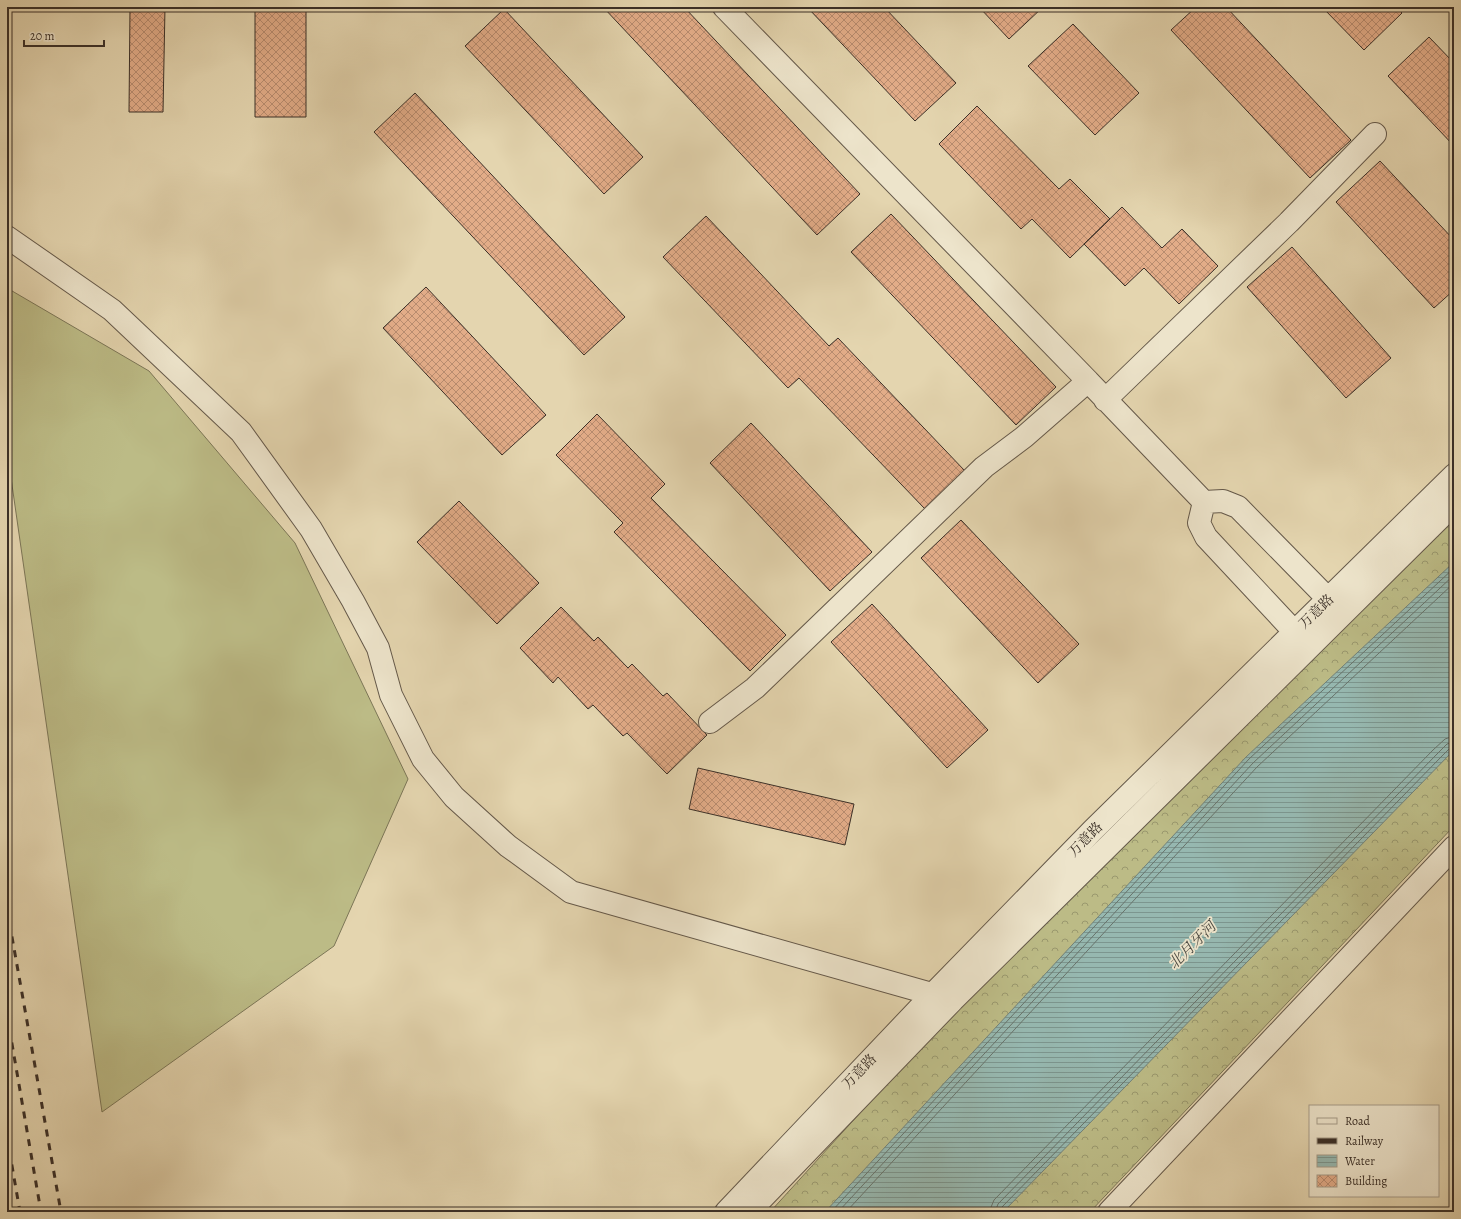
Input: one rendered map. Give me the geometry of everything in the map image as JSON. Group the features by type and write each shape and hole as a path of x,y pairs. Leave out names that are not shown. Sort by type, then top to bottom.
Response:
{"street":[{"path":"724,7 1204,502 1222,501 1238,507 1335,606"},
{"path":"1105,400 1289,222 1375,134"},
{"path":"7,237 112,310 241,432 311,529 353,601 378,648 392,695 423,759 454,797 508,846 571,892 942,997"},
{"path":"710,722 755,688 984,468 1024,437 1088,381"},
{"name":"万意路","path":"726,1212 1335,606 1454,475"},
{"path":"1204,502 1199,523 1206,537 1302,639"},
{"name":"万意路","path":"1335,606 1454,504"},
{"path":"1109,1212 1454,847"},
{"name":"万意路","path":"749,1212 942,997"}],"green space":[{"path":"7,288 149,371 295,543 408,779 334,946 102,1112 7,450"},
{"path":"1454,518 1454,826 1090,1212 770,1212 870,1102 1024,941"}],"water":[{"name":"北月牙河","path":"1454,562 1454,750 1003,1212 825,1212 1246,757"}],"building":[{"path":"130,7 165,7 163,112 129,112"},
{"path":"255,7 306,7 306,117 255,117"},
{"path":"603,7 684,7 860,194 817,235"},
{"path":"807,7 884,7 956,83 915,121"},
{"path":"979,7 1043,7 1009,39"},
{"path":"1196,7 1226,7 1351,140 1310,178 1171,30"},
{"path":"1322,7 1396,7 1402,13 1364,50"},
{"path":"504,9 643,157 604,194 465,46"},
{"path":"1073,24 1139,93 1095,135 1028,66"},
{"path":"1429,37 1454,63 1454,146 1388,76"},
{"path":"415,93 625,317 584,355 374,132"},
{"path":"977,106 1059,189 1070,179 1110,219 1070,258 1032,219 1021,229 939,144"},
{"path":"1380,161 1454,240 1454,290 1434,308 1336,202"},
{"path":"1122,207 1162,248 1182,229 1218,266 1179,304 1144,268 1125,286 1084,244"},
{"path":"891,214 1056,387 1016,425 851,252"},
{"path":"706,216 829,346 838,338 965,471 925,509 799,378 788,388 663,257"},
{"path":"1292,247 1391,358 1346,398 1247,287"},
{"path":"426,287 546,415 502,455 383,328"},
{"path":"597,414 665,484 651,498 786,635 750,671 614,532 623,523 556,455"},
{"path":"751,423 872,552 830,591 710,463"},
{"path":"459,501 539,583 497,624 417,542"},
{"path":"961,520 1079,644 1038,683 921,558"},
{"path":"872,604 988,730 947,768 831,642"},
{"path":"561,607 594,641 598,637 628,668 632,664 663,696 667,693 707,735 667,774 627,733 623,736 593,705 588,709 558,677 553,683 520,648"},
{"path":"698,768 854,804 845,845 689,809"}],"railway":[{"path":"7,909 61,1212"},
{"path":"7,1015 41,1212"},
{"path":"7,1137 20,1212"}]}
